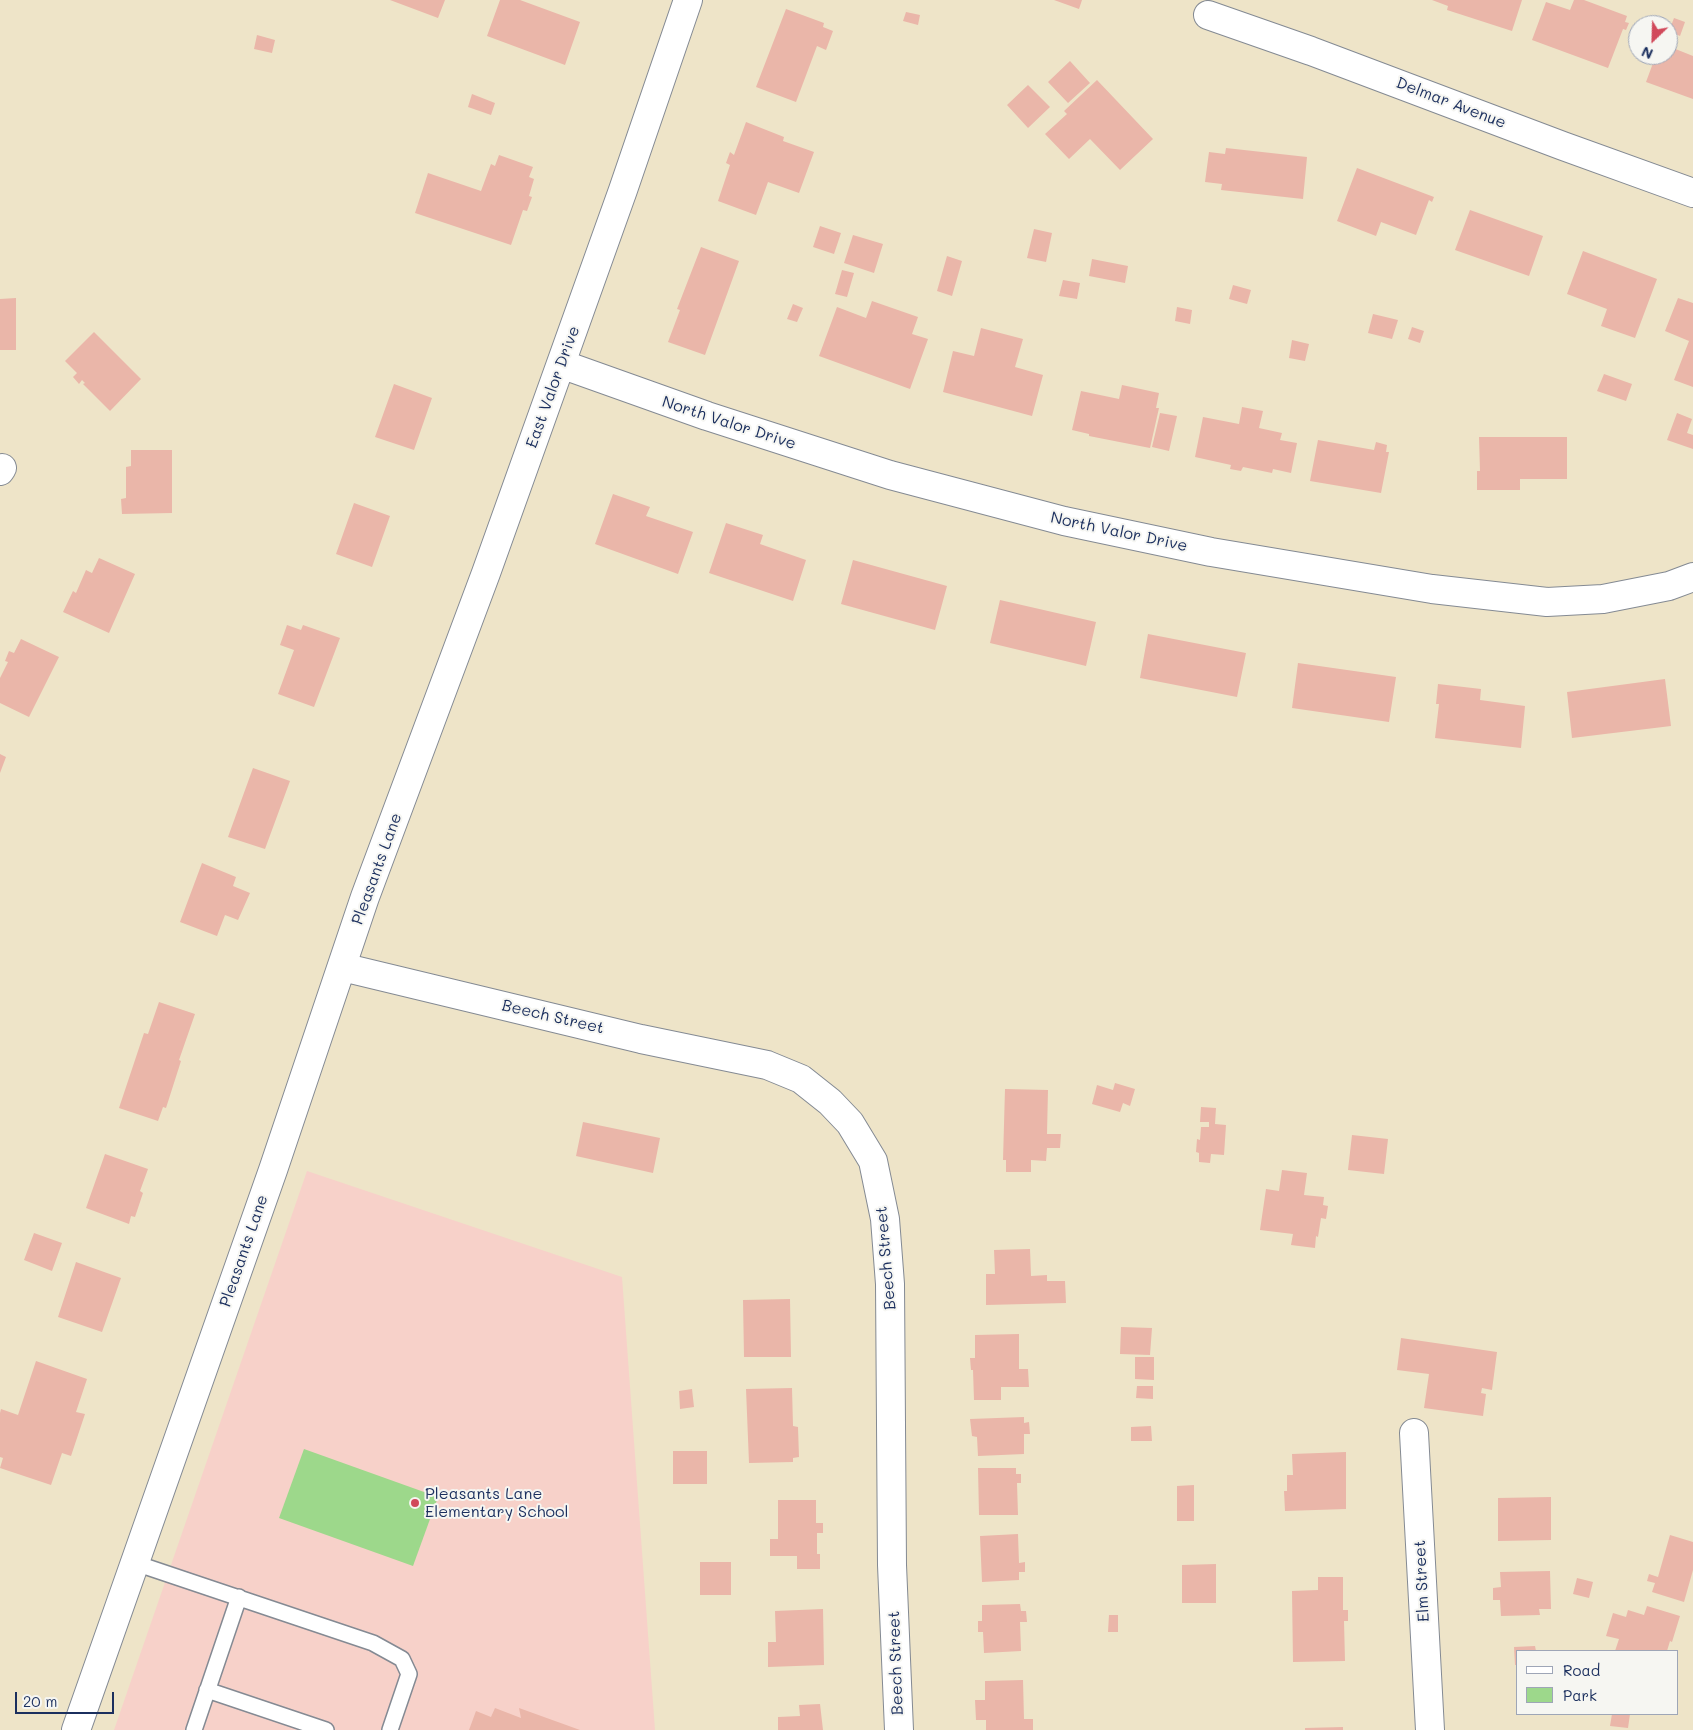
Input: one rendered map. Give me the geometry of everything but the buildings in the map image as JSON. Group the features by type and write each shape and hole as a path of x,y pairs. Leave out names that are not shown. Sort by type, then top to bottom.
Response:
{"street":[{"name":"East Valor Drive","path":"412,772 624,190 688,0"},
{"name":"Delmar Avenue","path":"1208,15 1311,51 1693,193"},
{"name":"North Valor Drive","path":"561,364 707,416 890,474 1064,521 1211,552 1432,589 1547,602 1603,599 1669,586 1693,576"},
{"name":"Pleasants Lane","path":"76,1730 366,897 412,772"},
{"name":"Beech Street","path":"342,967 641,1038 767,1064 801,1080 830,1102 850,1123 873,1161 885,1219 890,1284 892,1565 899,1730"},
{"name":"Elm Street","path":"1414,1433 1430,1730"}],"lane":[{"path":"135,1563 373,1643 402,1659 409,1674 390,1730"},
{"path":"194,1730 238,1597"},
{"path":"207,1690 326,1730"}],"shaded area":[{"name":"Pleasants Lane Elementary School","path":"307,1171 622,1277 655,1730 114,1730"}],"green space":[{"path":"304,1449 438,1497 413,1566 279,1518"}],"place":[{"name":"Pleasants Lane Elementary School","path":"415,1503"}]}
